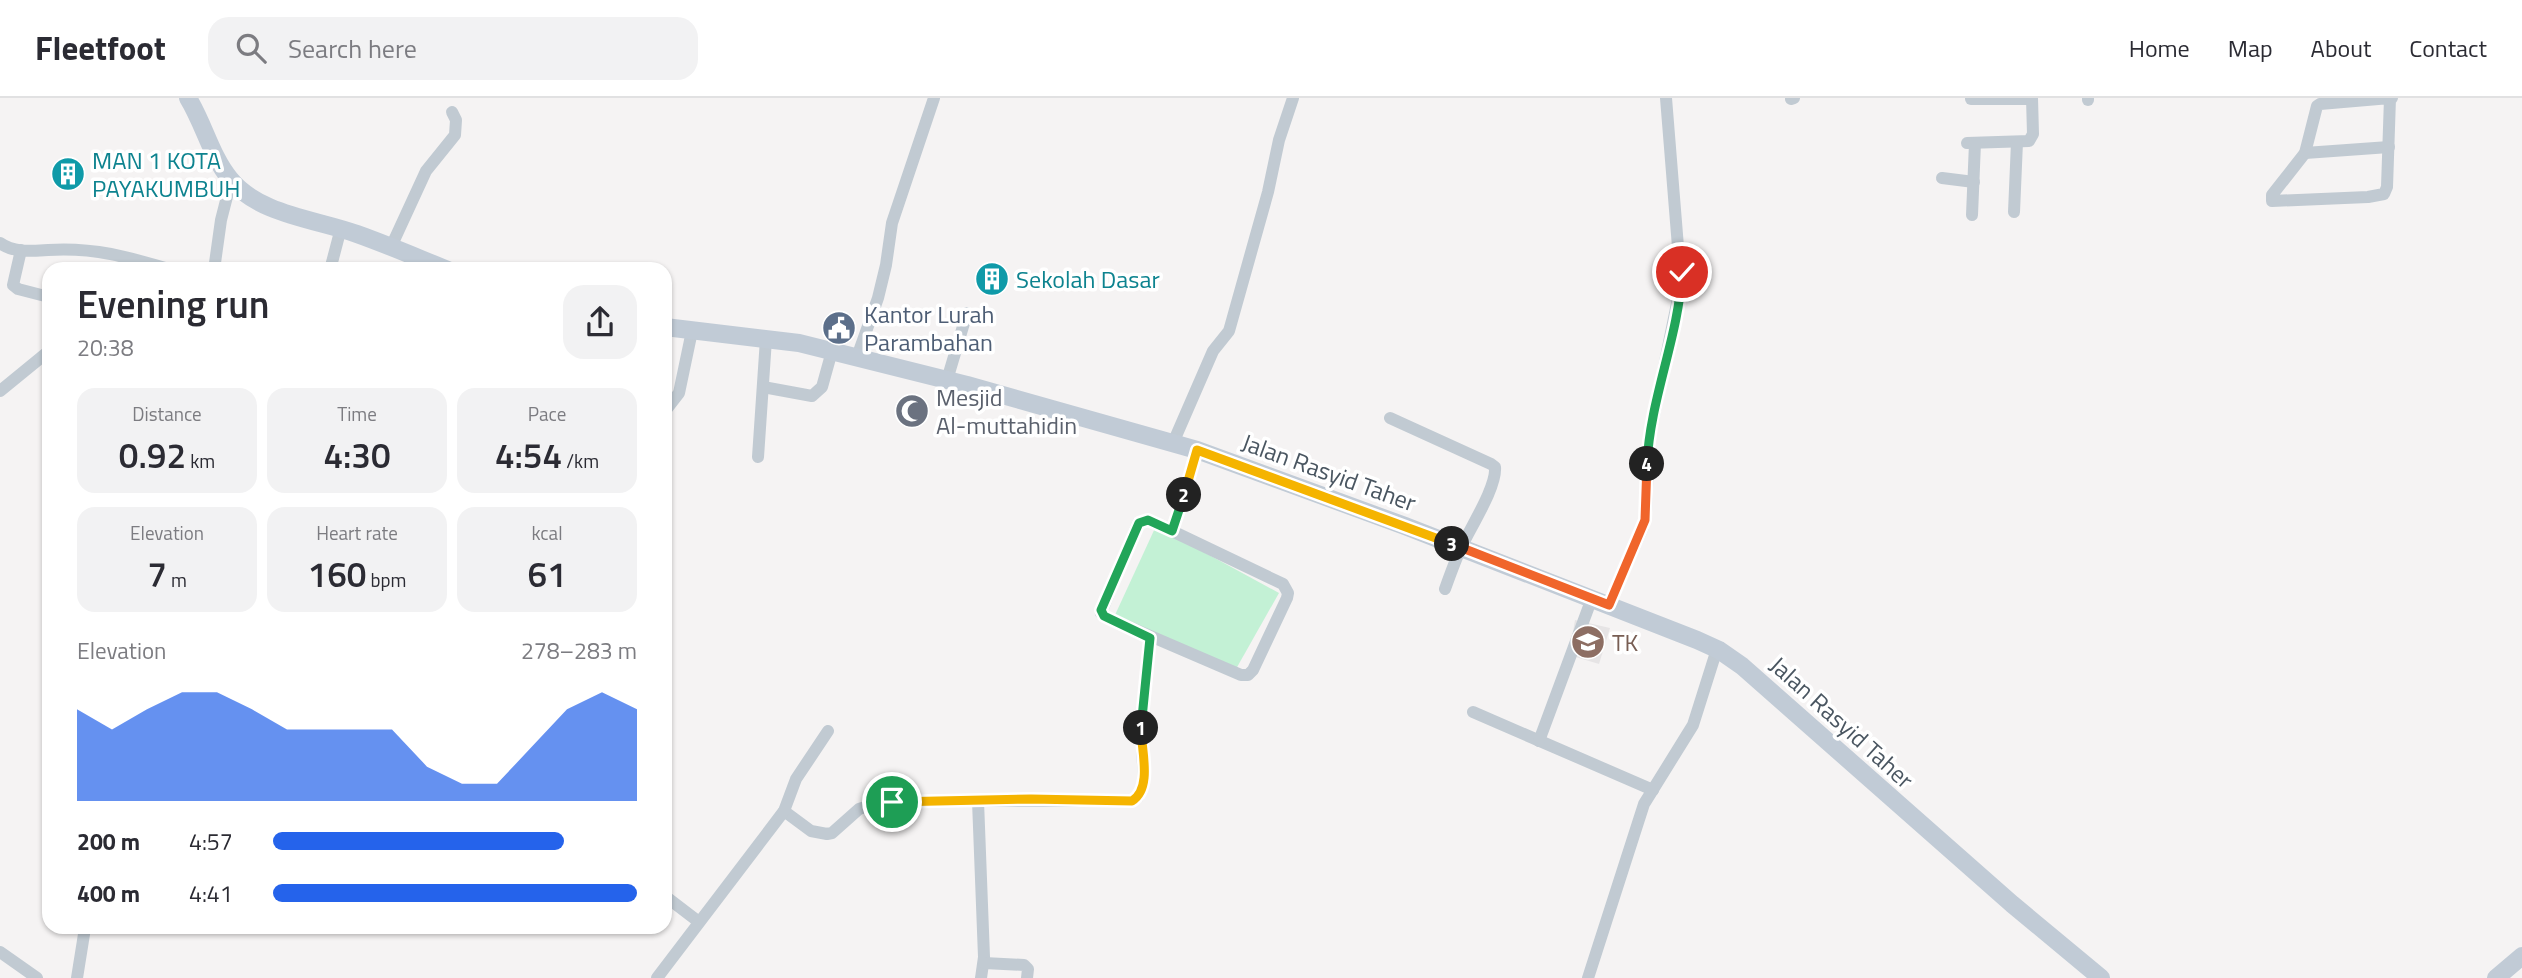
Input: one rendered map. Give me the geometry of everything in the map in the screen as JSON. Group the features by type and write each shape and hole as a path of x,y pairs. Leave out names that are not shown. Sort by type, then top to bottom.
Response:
{"street":[{"path":"188,98 199,116 219,164 231,181 245,193 270,207 341,228 428,262"},
{"path":"857,357 887,265 892,223 934,98"},
{"path":"1173,443 1213,351 1229,331 1268,192 1279,140 1293,98"},
{"path":"1609,605 1645,520 1649,440 1681,285 1666,98"},
{"path":"2391,98 2387,187 2384,194 2272,201 2272,195 2305,153 2317,106 2391,98"},
{"path":"1971,99 2032,99 2031,138 2026,142 1971,143 1974,182 1972,215"},
{"path":"391,247 426,171 455,135 456,120 452,112"},
{"path":"2014,212 2017,142"},
{"path":"2305,153 2389,148"},
{"path":"1942,178 1974,182"},
{"path":"216,262 221,220 231,181"},
{"path":"332,262 341,228"},
{"path":"0,243 21,250 85,249 139,262"},
{"path":"21,250 13,285 18,289 42,295"},
{"path":"947,380 967,313"},
{"name":"Jalan Rasyid Taher","path":"672,328 799,343 947,380 1197,450 1461,547 1717,649 1742,666 2012,904 2101,978"},
{"path":"672,402 679,393 692,331"},
{"path":"758,457 766,339"},
{"path":"763,387 812,396 822,387 832,351"},
{"path":"0,391 42,357"},
{"path":"1390,418 1495,467 1493,481 1475,524 1461,547 1445,589"},
{"path":"1172,531 1197,450"},
{"path":"1148,520 1172,531 1283,584 1287,595 1253,670 1248,675 1243,676 1150,638 1104,616 1101,610 1139,523 1148,520"},
{"path":"1539,741 1592,598"},
{"path":"784,811 811,831 821,834 832,833 859,809 876,802 1031,799 1124,802 1138,797 1144,781 1141,730 1150,638"},
{"path":"1588,978 1644,804 1693,726 1717,649"},
{"path":"1473,712 1653,790"},
{"path":"657,978 784,811 796,779 828,731"},
{"path":"978,801 984,963 981,978"},
{"path":"672,901 699,922"},
{"path":"76,978 84,934"},
{"path":"0,952 37,978"},
{"path":"2496,978 2522,956"},
{"path":"984,963 1024,965 1028,969 1027,978"}],"shaded area":[{"name":"TK","path":"1575,620 1610,628 1599,664 1569,655"}],"green space":[{"path":"1156,526 1279,593 1236,669 1115,615"}],"place":[{"name":"MAN 1 KOTA PAYAKUMBUH","path":"68,174"},
{"name":"Sekolah Dasar","path":"992,279"},
{"name":"Kantor Lurah Parambahan","path":"839,328"},
{"name":"Mesjid Al-muttahidin","path":"912,411"},
{"name":"TK","path":"1588,642"}],"route":[{"path":"892,802 1031,799 1124,802 1138,797 1144,781 1141,730 1150,638 1104,616 1101,610 1139,523 1148,520 1172,531 1197,450 1405,526 1609,605 1643,527 1649,440 1674,326 1682,272"}]}
